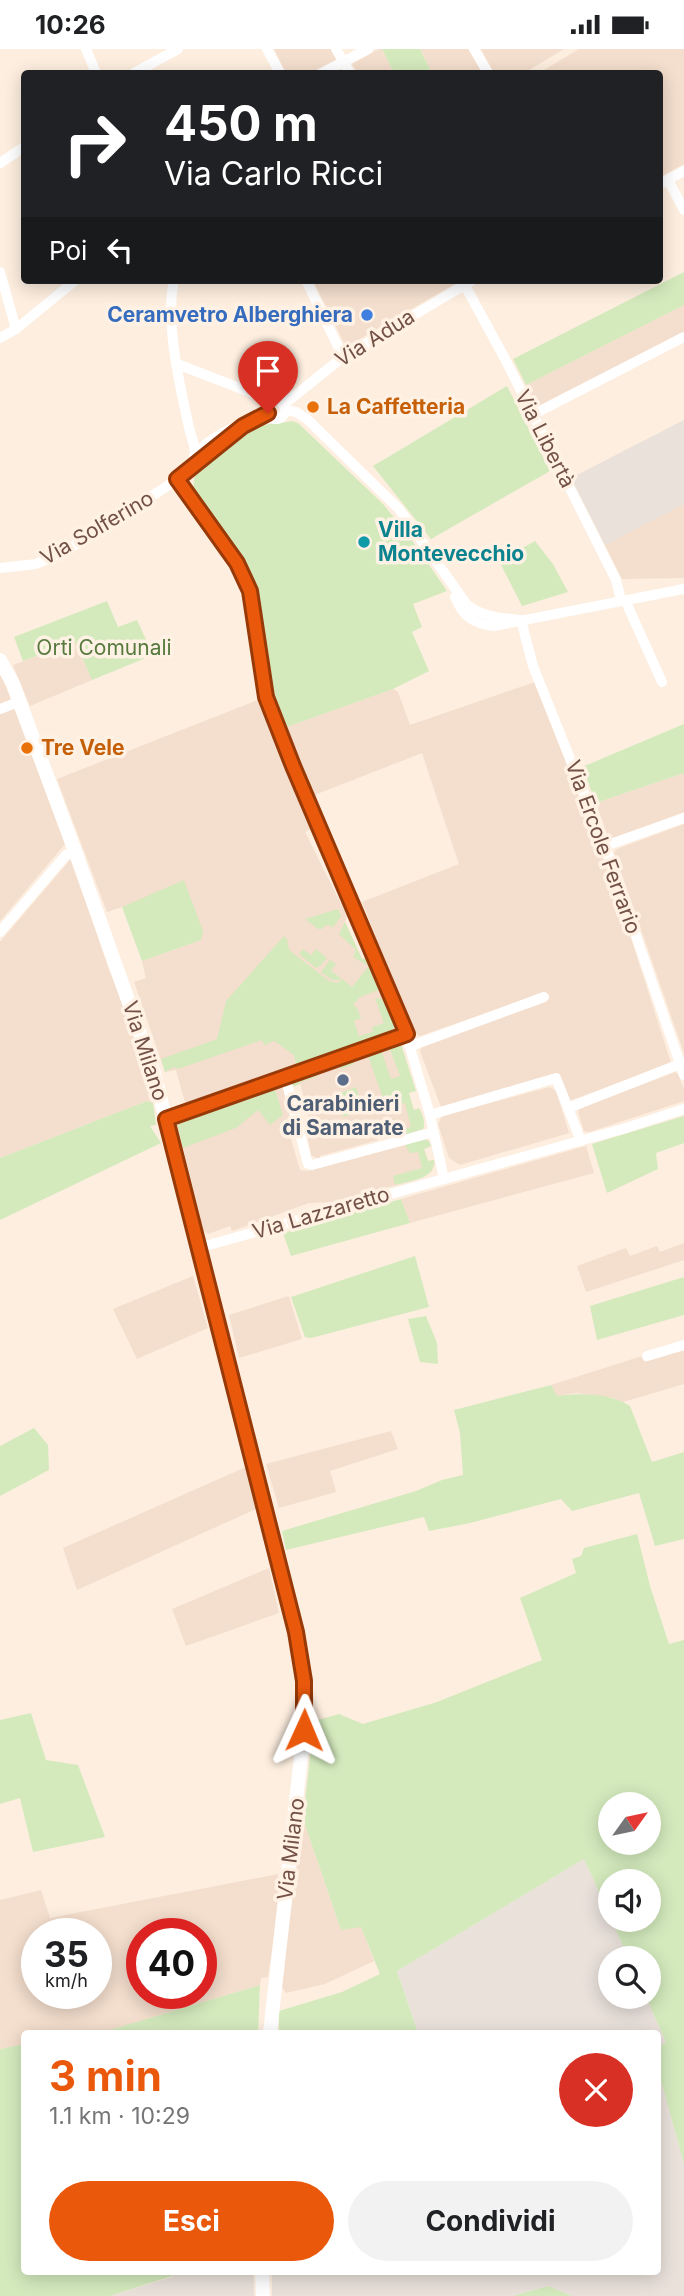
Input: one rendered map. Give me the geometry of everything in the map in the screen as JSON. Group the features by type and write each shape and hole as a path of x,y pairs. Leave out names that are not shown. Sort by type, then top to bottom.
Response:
{"street":[{"path":"86,49 95,70"},
{"path":"140,70 178,49"},
{"path":"267,49 278,70"},
{"path":"336,49 348,70"},
{"path":"328,70 368,49"},
{"path":"474,49 486,70"},
{"path":"0,163 21,149"},
{"path":"684,171 664,182 684,210"},
{"path":"0,272 16,329"},
{"path":"0,338 16,329 71,284"},
{"path":"174,284 171,305 177,364 195,455"},
{"path":"308,284 344,357"},
{"name":"Via Adua","path":"284,408 344,357 461,284"},
{"name":"Via Libertà","path":"467,284 616,580 662,682"},
{"path":"532,415 684,337"},
{"path":"177,364 263,397 269,408 277,401 284,408 307,419 399,509 450,583 462,611 475,622 494,626 684,589"},
{"name":"Via Solferino","path":"0,568 36,564 50,559 177,479 269,408"},
{"path":"188,426 196,435 221,445"},
{"name":"Via Solferino","path":"186,470 195,455 209,441 230,428 243,426"},
{"path":"177,479 245,577 250,591 266,697 407,1034 430,1115 444,1179"},
{"name":"Via Ercole Ferrario","path":"521,620 533,666 605,846 682,1070"},
{"name":"Via Milano","path":"0,660 13,684 138,1024 166,1119 294,1623 304,1681 303,1747 270,2030"},
{"path":"0,709 18,702"},
{"path":"605,846 684,818"},
{"path":"0,932 66,855 75,851"},
{"path":"411,1046 544,997"},
{"path":"166,1119 407,1034"},
{"path":"568,1108 682,1070"},
{"path":"285,1076 308,1164 434,1132"},
{"path":"430,1115 555,1079 581,1141"},
{"name":"Via Lazzaretto","path":"198,1248 581,1141 684,1109"},
{"path":"647,1356 684,1345"},
{"path":"262,2275 263,2296"}],"shaded area":[{"path":"274,49 331,49 336,60 316,70 284,70"},
{"path":"382,49 392,70 356,70 352,64"},
{"path":"420,49 469,49 481,70 428,70"},
{"path":"481,49 564,49 529,70 492,70"},
{"path":"579,49 684,49 684,164 663,175 663,70 544,70"},
{"path":"315,284 455,284 346,347"},
{"path":"684,305 684,333 537,409 526,385"},
{"path":"684,420 684,504 605,545 571,478"},
{"path":"684,504 684,578 622,579 605,545"},
{"path":"75,642 92,680 30,706 13,665"},
{"path":"0,671 65,844 0,921"},
{"path":"535,682 620,904 671,1063 569,1101 560,1075 441,1107 420,1051 423,1045 546,1002 543,993 420,1036 414,1033 362,902 459,864 422,753 312,796 284,728 393,689 398,692 410,725"},
{"path":"258,700 311,829 305,832 347,916 345,922 362,959 368,958 395,1028 294,1055 297,1069 186,1106 176,1070 165,1072 134,982 146,978 142,961 201,940 122,907 107,912 57,779"},
{"path":"684,773 684,812 609,840 596,803"},
{"path":"684,824 684,1053 614,852"},
{"path":"71,859 109,970 153,1082 153,1103 147,1101 0,1158 0,942"},
{"path":"388,1045 414,1110 419,1108 422,1114 424,1128 398,1137 396,1134 377,1136 378,1140 320,1156 320,1159 309,1155 311,1154 306,1129 311,1127 299,1079"},
{"path":"675,1072 684,1090 684,1101 589,1132 584,1131 579,1109"},
{"path":"282,1083 294,1134 290,1136 300,1170 307,1171 427,1139 431,1146 424,1149 428,1161 434,1160 435,1163 431,1172 408,1182 333,1202 309,1203 232,1231 230,1226 208,1234 204,1231 177,1124 182,1118"},
{"path":"550,1087 556,1091 569,1133 460,1165 449,1158 438,1124 442,1116"},
{"path":"586,1146 594,1173 410,1223 401,1199"},
{"path":"684,1243 684,1260 586,1292 577,1266 626,1248 630,1256 657,1246 660,1252"},
{"path":"193,1276 208,1328 137,1359 113,1309"},
{"path":"289,1296 302,1339 239,1358 229,1315"},
{"path":"684,1350 684,1384 623,1402 614,1398 576,1393 557,1396 551,1385 642,1356 644,1362"},
{"path":"391,1431 398,1449 330,1471 336,1492 279,1508 266,1464"},
{"path":"246,1467 258,1508 77,1590 63,1548"},
{"path":"269,1568 279,1613 186,1646 172,1609"},
{"path":"303,1819 341,1930 361,1926 374,1961 325,1984 286,1993 281,1986"},
{"path":"584,1859 598,1890 598,1932 617,1932 624,1946 598,1946 598,2009 651,2009 661,2030 417,2030 397,1971"},
{"path":"278,1874 278,1880 282,1880 268,1977 261,1978 260,1985 217,1998 217,1918 126,1918 126,2009 180,2009 110,2030 21,2030 21,2045 0,2049 0,1900 41,1890 50,1918"},
{"path":"661,2031 666,2042 661,2046"},
{"path":"661,2081 684,2164 684,2296 572,2296 548,2286 513,2296 272,2296 272,2275 661,2275"},
{"path":"253,2275 254,2296 110,2296 172,2277"}],"green space":[{"path":"382,49 420,49 430,69 428,70 392,70"},
{"path":"684,272 684,305 526,385 513,359"},
{"path":"507,386 550,471 431,539 373,466"},
{"path":"292,421 298,423 383,504 407,533 447,591 413,604 422,627 412,632 429,671 393,689 284,728 269,686 259,605 251,574 196,496 194,482 196,474 206,461 234,440 263,425"},
{"path":"535,541 553,564 568,592 522,606 499,561"},
{"name":"Orti Comunali","path":"107,601 118,627 137,620 153,655 92,680 75,642 23,661 14,637"},
{"path":"684,724 684,773 596,803 582,767"},
{"path":"184,880 203,931 201,940 142,961 122,907"},
{"path":"338,909 341,916 333,927 326,925 318,929 305,919"},
{"path":"345,922 362,959 368,958 381,989 360,997 353,1005 361,1018 354,1021 359,1036 373,1032 372,1027 384,1023 375,998 386,1000 396,1024 393,1030 358,1043 359,1047 297,1069 294,1055 274,1041 264,1045 262,1040 165,1072 161,1059 217,1039 226,1001 284,936 289,950 329,981 337,983 342,979 352,987 369,966 353,957 356,950 339,934"},
{"path":"303,949 311,955 316,949 327,958 316,968 299,954"},
{"path":"330,960 336,964 331,971 341,978 339,980 332,980 321,972"},
{"path":"400,1041 416,1091 409,1093 414,1110 419,1108 423,1129 398,1137 393,1120 395,1119 398,1131 411,1127 405,1103 390,1106 390,1109 384,1111 384,1101 367,1053","holes":["389,1047 400,1076 391,1079 381,1050"]},
{"path":"359,1056 353,1060 354,1064 341,1069 339,1065 301,1082 299,1079 300,1084 292,1087 293,1079"},
{"path":"274,1086 283,1115 270,1125 258,1110 236,1128 183,1148 177,1124 182,1118"},
{"path":"356,1087 361,1103 371,1100 373,1106 343,1117 335,1095"},
{"path":"147,1101 153,1103 156,1125 150,1126 161,1143 0,1220 0,1158"},
{"path":"684,1116 684,1143 656,1153 658,1169 607,1193 592,1144"},
{"path":"423,1139 429,1141 431,1146 424,1149 428,1161 434,1160 431,1171 421,1178 395,1185 393,1176 422,1168 418,1152 410,1153 405,1145"},
{"path":"401,1199 410,1223 291,1256 283,1233"},
{"path":"415,1256 429,1307 311,1338 305,1337 291,1297"},
{"path":"684,1277 684,1315 597,1340 590,1306"},
{"path":"426,1316 437,1343 438,1364 420,1362 408,1319"},
{"path":"551,1385 557,1396 595,1395 630,1406 652,1462 684,1452 684,1539 655,1546 639,1493 572,1511 561,1499 429,1531 424,1517 286,1550 282,1531 463,1475 460,1433 454,1410"},
{"path":"34,1428 48,1445 49,1470 0,1496 0,1446"},
{"path":"637,1534 669,1644 684,1640 684,2164 661,2081 661,2046 666,2042 651,2009 661,2009 661,1946 623,1946 617,1932 661,1932 661,1869 598,1869 598,1890 584,1859 397,1971 417,2030 279,2030 279,2011 342,1992 380,1974 361,1927 341,1930 303,1819 314,1721 339,1714 363,1724 437,1702 542,1660 520,1598 576,1573 572,1559 581,1556 584,1548"},
{"path":"31,1713 46,1760 78,1765 105,1837 33,1852 20,1798 0,1804 0,1720"},
{"path":"260,1985 258,2030 110,2030 180,2009 217,2009 217,1998"},
{"path":"21,2045 21,2275 172,2276 110,2296 0,2296 0,2049"},
{"path":"548,2286 572,2296 513,2296"}],"place":[{"name":"Ceramvetro Alberghiera","path":"367,315"},
{"name":"La Caffetteria","path":"313,407"},
{"name":"Villa Montevecchio","path":"364,542"},
{"name":"Tre Vele","path":"27,748"},
{"name":"Carabinieri di Samarate","path":"343,1080"}],"route":[{"path":"268,413 243,426 177,479 245,577 250,591 266,697 407,1034 166,1119 296,1632 304,1681 304,1730"}]}
